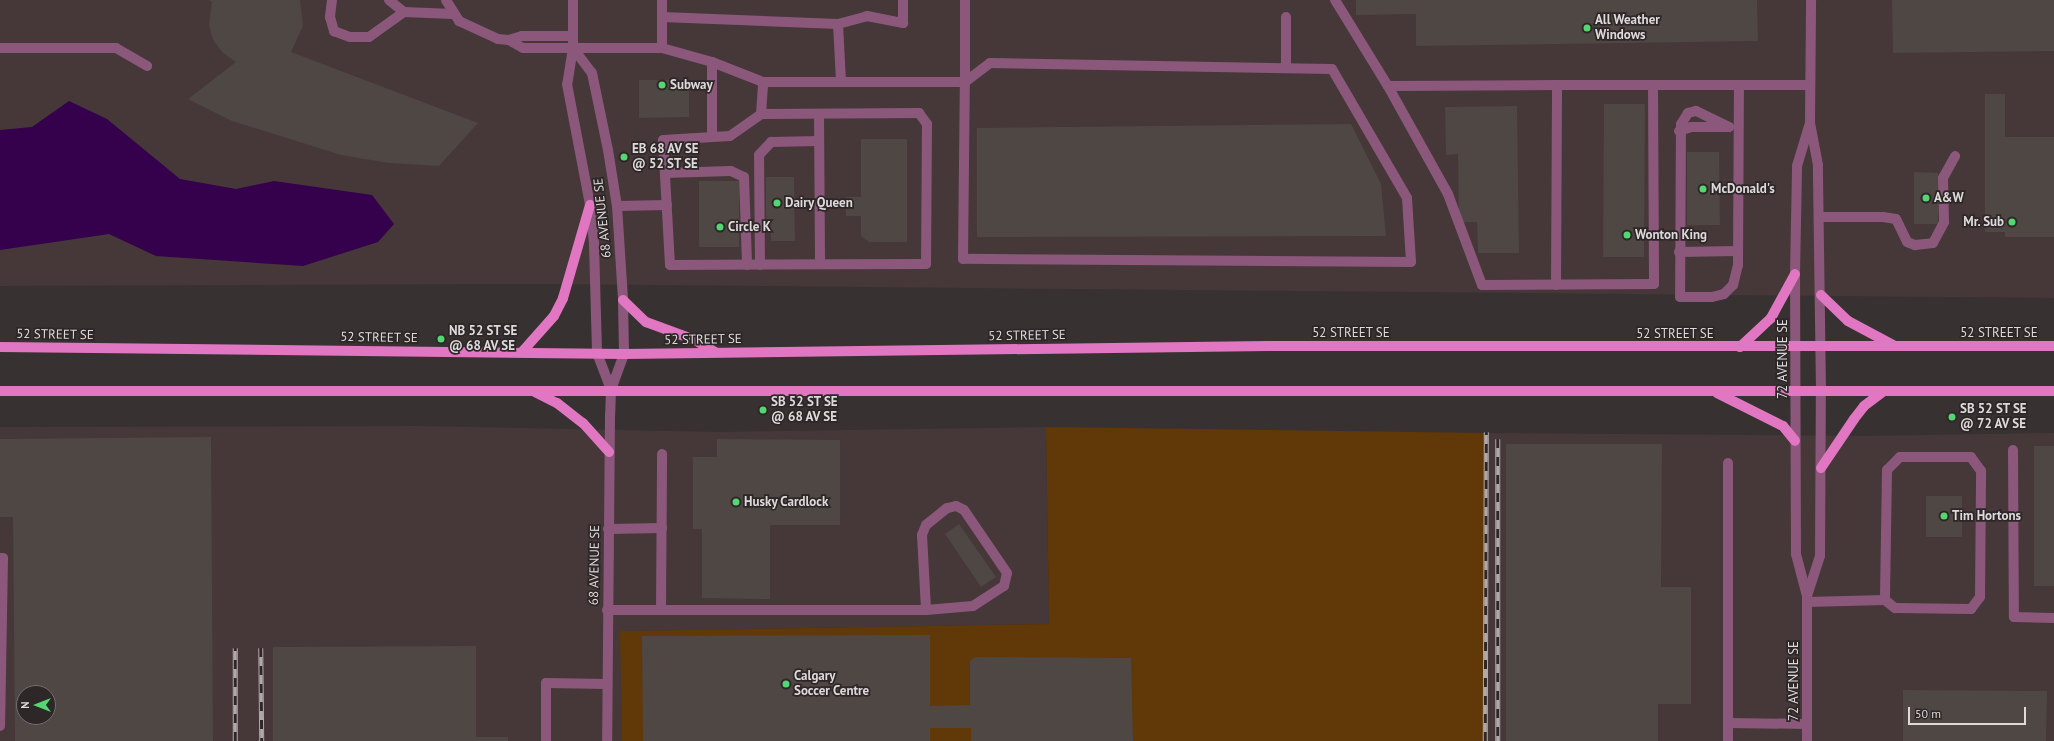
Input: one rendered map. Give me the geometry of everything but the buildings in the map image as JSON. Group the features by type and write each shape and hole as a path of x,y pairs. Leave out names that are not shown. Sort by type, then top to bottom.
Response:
{"main road":[{"path":"522,352 554,316 563,298 590,205"},
{"path":"1740,347 1771,318 1795,274"},
{"path":"1821,295 1848,321 1894,346"},
{"path":"623,300 646,322 695,340 715,352"},
{"name":"52 STREET SE","path":"0,347 624,354 1268,346 2054,346"},
{"path":"0,391 2054,391"},
{"path":"534,391 558,403 583,423 609,452"},
{"path":"1714,391 1777,422 1796,440"},
{"path":"1821,468 1864,406 1884,391"}],"street":[{"path":"332,0 330,17 334,31 350,37 368,37 404,12 452,12"},
{"path":"389,0 404,12"},
{"path":"446,0 452,12 459,21 498,39 509,40 522,36 574,36"},
{"path":"452,12 454,0"},
{"name":"68 AVENUE SE","path":"573,0 574,48 567,84 590,205 594,244 597,353 611,390"},
{"path":"662,0 662,48"},
{"path":"662,17 838,24 867,16 903,23 903,0"},
{"path":"509,40 523,48 662,48 712,62 763,82 966,82 990,63 1332,69 1407,198 1411,262 963,259 966,82 965,0"},
{"path":"1335,0 1388,86 1448,194 1482,285 1654,284 1653,85"},
{"name":"72 AVENUE SE","path":"1807,599 1820,556 1821,468 1821,295 1818,165 1810,123 1811,0"},
{"path":"1286,17 1286,68"},
{"path":"838,24 841,82"},
{"path":"0,48 116,48 146,66"},
{"name":"68 AVENUE SE","path":"574,48 592,73 608,150 617,206 623,300 624,354 611,390 607,610 607,741"},
{"path":"712,62 712,138"},
{"path":"761,114 763,82"},
{"path":"1556,285 1557,85"},
{"path":"1734,127 1696,111 1684,117 1679,131 1680,297 1706,297 1724,294 1732,285 1738,265 1734,127 1739,85"},
{"path":"1388,86 1810,85"},
{"path":"761,114 919,114 927,124 926,264 670,266 664,140 730,136 761,114"},
{"path":"819,114 820,264"},
{"name":"72 AVENUE SE","path":"1807,741 1807,599 1796,554 1795,274 1797,166 1810,123"},
{"path":"1679,131 1691,127 1734,127"},
{"path":"760,265 759,155 771,142 819,141"},
{"path":"1819,217 1883,217 1896,219 1907,242 1915,245 1933,243 1944,222 1943,178 1955,156"},
{"path":"665,173 731,171 744,177 747,265"},
{"path":"617,206 667,205"},
{"path":"1679,252 1738,251"},
{"path":"2012,450 2014,617 2054,618"},
{"path":"661,610 662,454"},
{"path":"1807,599 1886,600 1895,608 1971,609 1980,597 1981,471 1970,457 1900,457 1887,470 1886,600"},
{"path":"1728,463 1728,741"},
{"path":"607,610 926,610 973,606 996,592 1007,580 1007,573 969,516 956,506 947,508 926,525 922,535 926,610"},
{"path":"608,529 662,528"},
{"path":"0,558 3,558 0,726"},
{"path":"546,741 546,683 607,684"},
{"path":"1728,723 1807,724"}],"shaded area":[{"path":"0,0 2054,0 2054,298 539,284 0,286"},
{"path":"69,101 107,119 180,179 236,189 274,181 372,195 394,224 378,242 303,266 156,256 109,234 0,250 0,130 32,127"},
{"path":"418,426 721,432 1046,427 1049,624 621,631 622,741 0,741 0,427"},
{"path":"1046,427 1486,433 1487,741 622,741 620,631 1049,624"},
{"path":"1486,433 1861,436 2054,433 2054,741 1487,741"}],"railway":[{"path":"1485,741 1486,432"},
{"path":"1498,439 1498,741"},
{"path":"235,648 235,741"},
{"path":"261,648 262,741"}],"place":[{"name":"All Weather Windows","path":"1587,28"},
{"name":"Subway","path":"662,85"},
{"name":"EB 68 AV SE @ 52 ST SE","path":"624,157"},
{"name":"McDonald's","path":"1703,189"},
{"name":"A&W","path":"1926,198"},
{"name":"Dairy Queen","path":"777,203"},
{"name":"Mr. Sub","path":"2012,222"},
{"name":"Circle K","path":"720,227"},
{"name":"Wonton King","path":"1627,235"},
{"name":"NB 52 ST SE @ 68 AV SE","path":"441,339"},
{"name":"SB 52 ST SE @ 68 AV SE","path":"763,410"},
{"name":"SB 52 ST SE @ 72 AV SE","path":"1952,417"},
{"name":"Husky Cardlock","path":"736,502"},
{"name":"Tim Hortons","path":"1944,516"},
{"name":"Calgary Soccer Centre","path":"786,684"}]}
